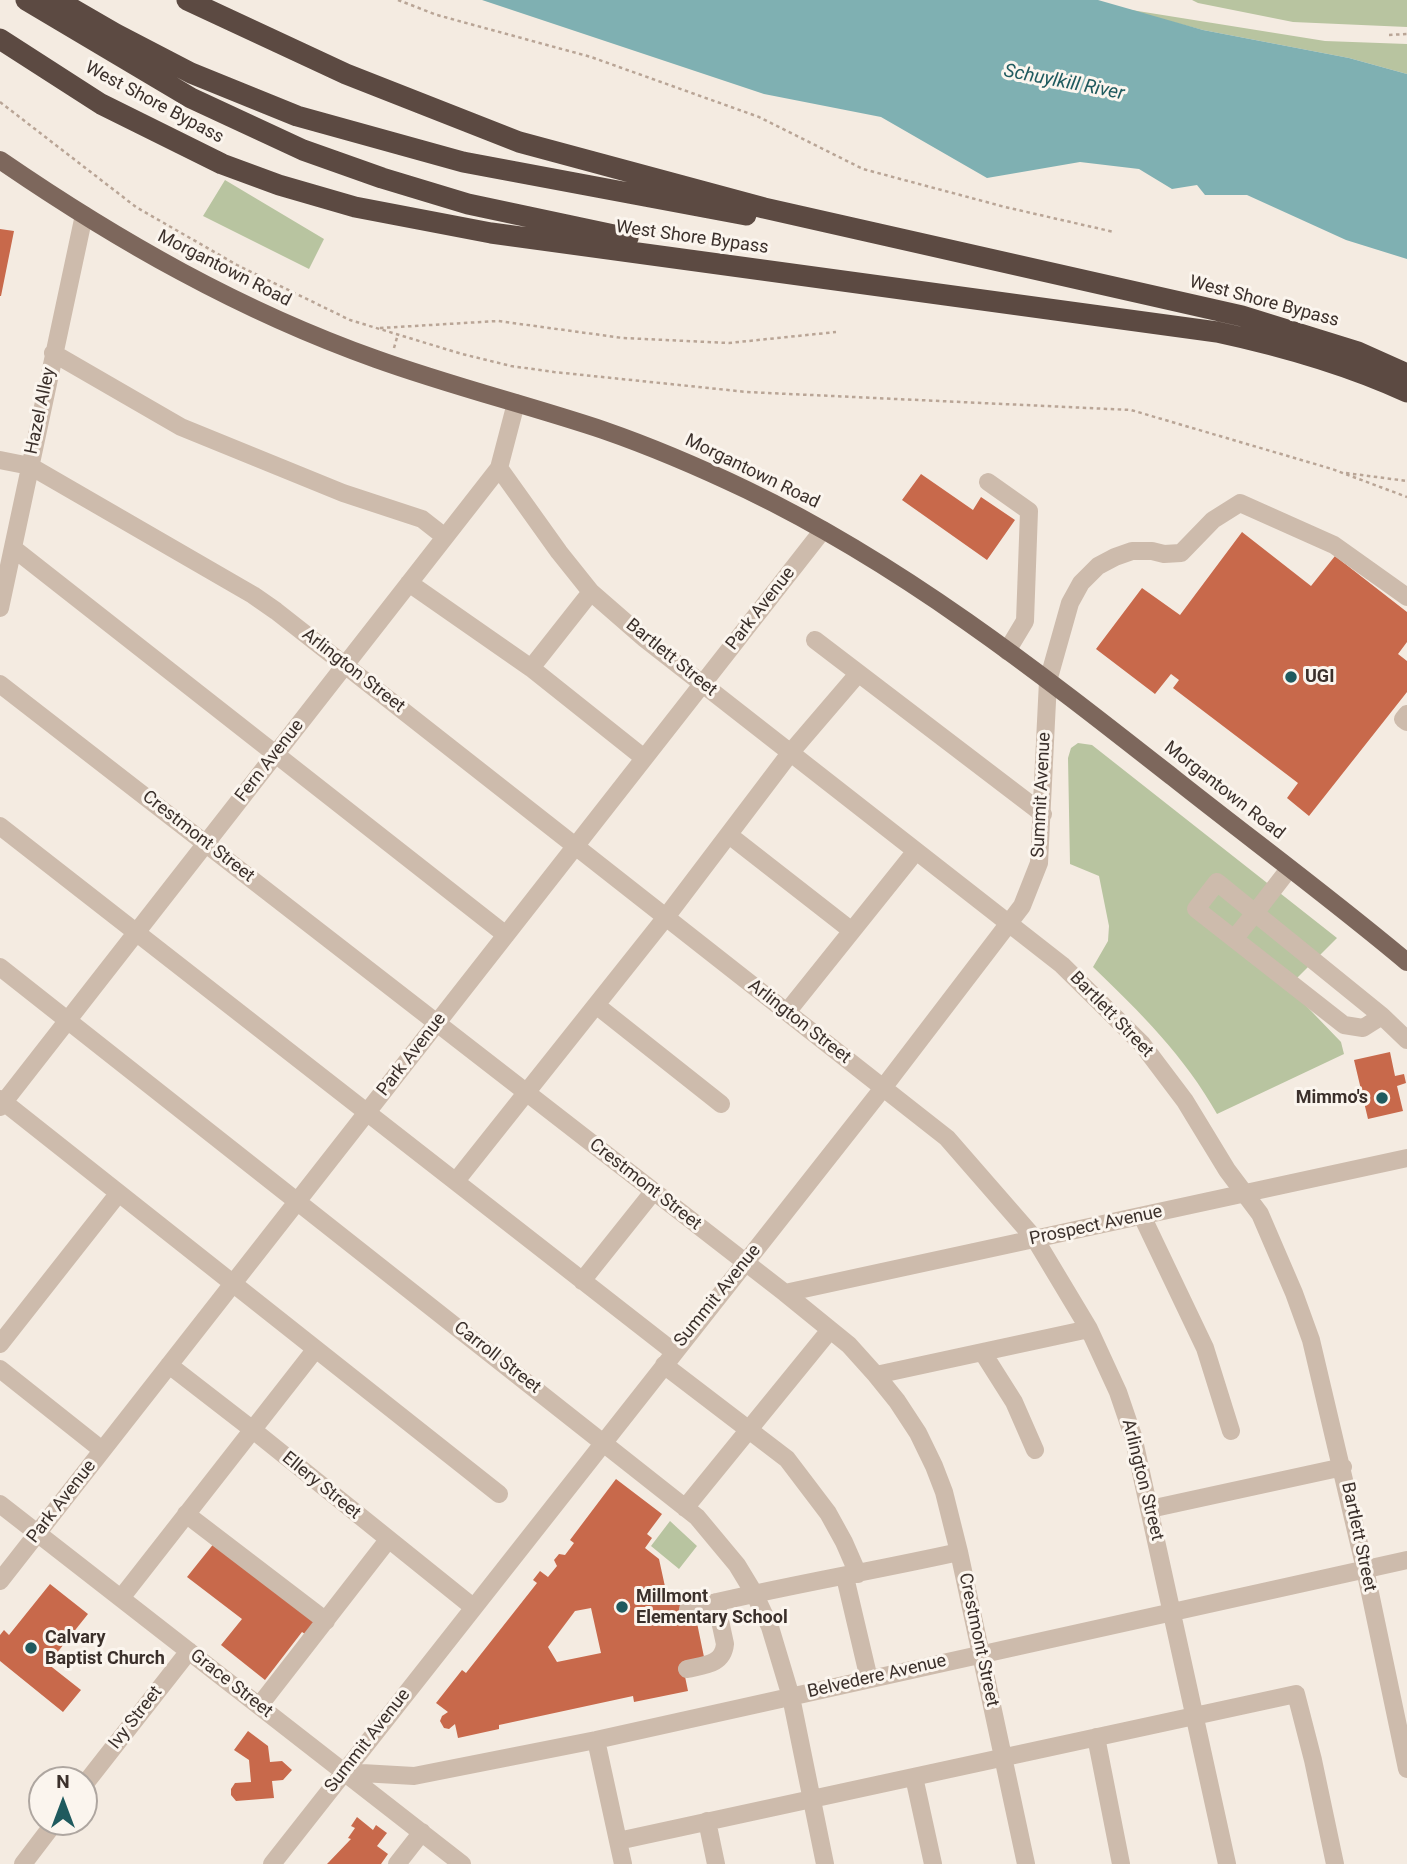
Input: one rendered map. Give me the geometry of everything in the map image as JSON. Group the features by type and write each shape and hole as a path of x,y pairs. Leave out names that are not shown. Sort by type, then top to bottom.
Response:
{"highway":[{"path":"26,0 152,76 230,117 303,150 382,178 468,204 551,223 893,288"},
{"path":"57,0 191,73 261,103 328,126 509,171 693,206 917,243"},
{"name":"West Shore Bypass","path":"187,0 346,74 519,142 764,208 1242,316 1357,352 1407,373"},
{"name":"West Shore Bypass","path":"0,39 101,104 188,148 279,185 355,207 491,233 1216,332 1265,342 1332,362 1407,392"}],"main road":[{"name":"Morgantown Road","path":"0,160 84,215 176,270 295,328 390,364 609,432 701,469 786,509 823,530 908,581 1048,681 1407,962"}],"street":[{"name":"Hazel Alley","path":"0,608 84,215"},
{"path":"53,353 181,427 342,493 422,519 445,537"},
{"name":"Fern Avenue","path":"1,1103 499,468 516,403"},
{"name":"Arlington Street","path":"0,460 30,466 253,595 947,1138 1035,1239 1089,1329 1118,1392 1139,1458 1227,1864"},
{"name":"Bartlett Street","path":"499,468 558,552 591,592 702,684 1062,965 1142,1044 1172,1083 1260,1214 1311,1340 1366,1569 1407,1769"},
{"path":"988,482 1029,511 1025,621 1007,651"},
{"name":"Summit Avenue","path":"272,1864 883,1088 1022,906 1039,863 1048,681 1070,603 1081,583 1098,566 1132,551 1181,553 1213,520 1240,502 1334,545 1407,597"},
{"name":"Park Avenue","path":"0,1581 823,530"},
{"path":"13,548 506,935"},
{"path":"409,583 531,668 644,758"},
{"path":"531,668 591,592"},
{"path":"815,640 857,675 1043,814"},
{"path":"456,1181 666,917 791,752 857,675"},
{"name":"Crestmont Street","path":"0,684 785,1293 849,1345 876,1375 918,1433 944,1492 982,1654 1026,1864"},
{"path":"1407,714 1403,719 1407,722"},
{"path":"0,826 582,1281 749,1430 787,1460 808,1484 833,1523 851,1576 869,1679"},
{"path":"729,835 852,931"},
{"path":"787,1012 916,851"},
{"path":"1234,939 1289,869"},
{"path":"1382,1016 1363,1028 1344,1025 1196,909 1217,882 1382,1016 1407,1040"},
{"name":"Carroll Street","path":"0,967 696,1517 727,1552 754,1593 774,1639 791,1696 825,1864"},
{"path":"596,1005 721,1104"},
{"path":"1,1103 499,1494"},
{"name":"Prospect Avenue","path":"785,1293 1407,1158"},
{"path":"582,1281 653,1192"},
{"path":"0,1344 118,1194"},
{"path":"1142,1216 1205,1348 1231,1431"},
{"path":"876,1375 1089,1329"},
{"path":"685,1508 831,1330"},
{"path":"121,1598 315,1350"},
{"path":"983,1353 1014,1402 1035,1450"},
{"name":"Ellery Street","path":"169,1365 473,1607"},
{"path":"0,1369 102,1450"},
{"path":"1150,1509 1343,1467"},
{"name":"Grace Street","path":"0,1504 462,1864"},
{"path":"186,1514 326,1621"},
{"path":"259,1706 388,1540"},
{"path":"688,1609 959,1552"},
{"name":"Belvedere Avenue","path":"344,1772 414,1776 596,1740 1407,1560"},
{"path":"687,1669 714,1663 725,1651 716,1602"},
{"name":"Ivy Street","path":"98,1767 189,1651"},
{"path":"618,1841 1296,1694 1335,1864"},
{"path":"1096,1737 1121,1864"},
{"path":"596,1740 623,1864"},
{"path":"915,1777 933,1864"},
{"path":"708,1821 716,1864"},
{"path":"397,1864 422,1832"},
{"path":"23,1864 44,1836"}],"path":[{"path":"398,0 437,15 591,57 759,117 863,169 1005,207 1114,232"},
{"path":"1389,35 1407,33"},
{"path":"0,102 136,207 237,265 350,320 486,360 554,372 747,392 1131,410 1339,472 1407,497"},
{"path":"376,328 498,321 623,338 729,343 836,332"},
{"path":"1339,472 1407,481"}],"green space":[{"path":"1192,0 1407,0 1407,27 1293,22"},
{"path":"1119,8 1325,41 1407,44 1407,74 1349,58 1203,30"},
{"path":"225,180 324,239 309,269 203,216"},
{"path":"1078,743 1092,745 1337,938 1288,987 1341,1042 1344,1054 1217,1114 1176,1054 1093,967 1108,941 1109,926 1099,876 1070,864 1068,758 1071,748"},
{"path":"670,1521 697,1546 679,1569 651,1546"}],"water":[{"name":"Schuylkill River","path":"482,0 1098,0 1203,30 1349,58 1407,74 1407,259 1346,240 1247,195 1205,195 1197,185 1172,189 1139,169 1080,162 987,178 881,117 764,94"}],"building":[{"path":"0,229 14,231 1,296 0,296"},
{"path":"921,474 973,510 981,497 1015,520 987,560 902,500"},
{"name":"UGI","path":"1242,532 1311,586 1335,556 1407,612 1407,642 1398,654 1407,661 1407,692 1309,816 1287,798 1298,783 1173,688 1179,680 1171,674 1155,694 1096,649 1142,588 1180,615"},
{"name":"Mimmo's","path":"1390,1052 1395,1076 1404,1074 1406,1083 1397,1086 1403,1111 1368,1119 1354,1060"},
{"name":"Millmont Elementary School","path":"616,1479 662,1514 647,1534 652,1538 645,1548 659,1559 669,1605 682,1602 686,1620 696,1618 704,1657 682,1662 688,1691 634,1702 633,1696 499,1725 499,1729 458,1738 455,1724 449,1729 444,1728 440,1721 448,1712 436,1703 462,1670 466,1673 537,1583 533,1580 540,1571 548,1577 557,1566 554,1560 559,1554 565,1555 574,1543 570,1540","holes":["591,1608 601,1653 557,1662 548,1647 575,1611"]},
{"path":"215,1542 320,1621 308,1636 302,1632 265,1680 221,1645 242,1619 187,1577"},
{"name":"Calvary Baptist Church","path":"50,1584 88,1614 48,1664 81,1690 63,1712 0,1661 0,1635 4,1630 9,1635"},
{"path":"248,1731 268,1746 270,1762 282,1761 292,1770 283,1780 272,1781 274,1798 236,1801 231,1795 235,1783 251,1782 249,1760 234,1750"},
{"path":"357,1817 373,1830 376,1825 387,1833 377,1846 388,1854 381,1864 327,1864 351,1839 348,1838 355,1828 351,1826"}],"place":[{"name":"UGI","path":"1291,677"},
{"name":"Mimmo's","path":"1382,1098"},
{"name":"Millmont Elementary School","path":"622,1607"},
{"name":"Calvary Baptist Church","path":"31,1648"}]}
